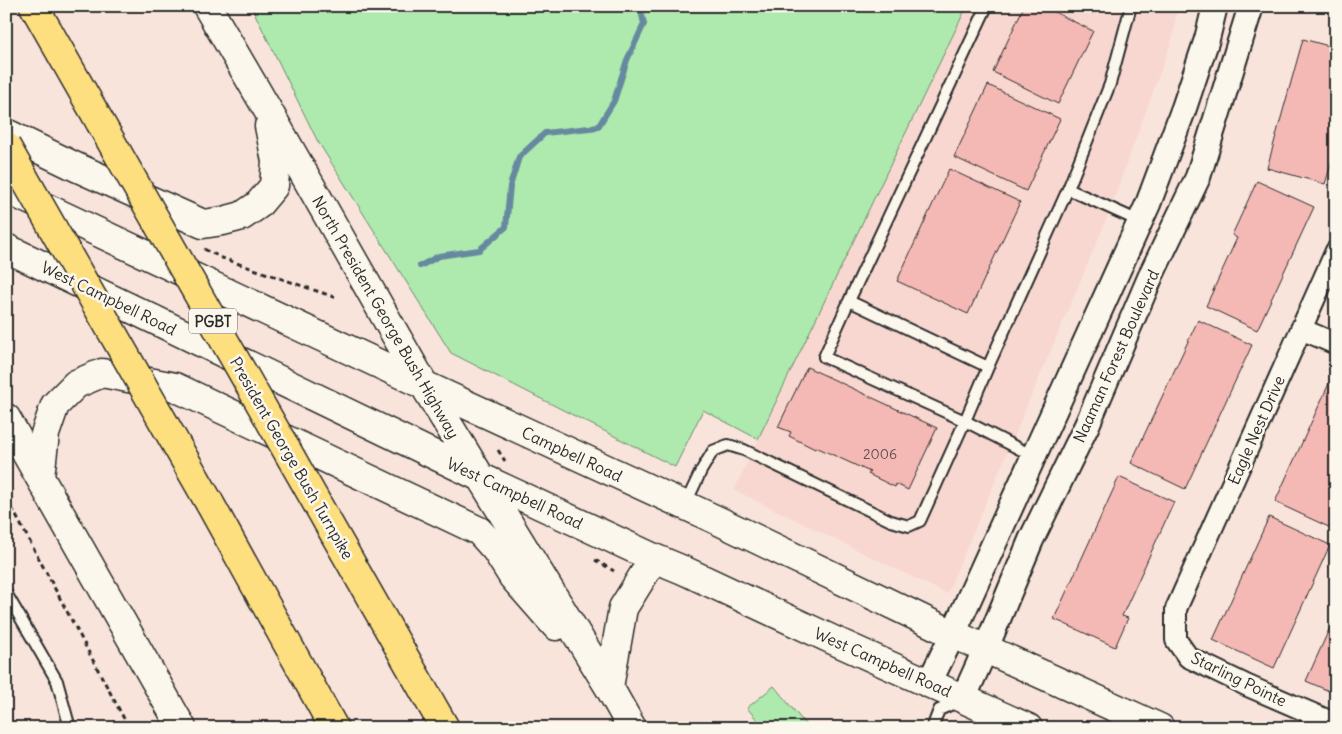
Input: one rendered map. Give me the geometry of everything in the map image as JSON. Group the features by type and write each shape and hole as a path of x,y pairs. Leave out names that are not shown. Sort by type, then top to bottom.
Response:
{"highway":[{"name":"President George Bush Turnpike","path":"34,6 445,728"},
{"path":"6,146 209,502 334,728"}],"main road":[{"name":"North President George Bush Highway","path":"207,6 424,385 609,687 632,728"},
{"path":"6,133 76,167 203,224 242,216 258,205 274,186 276,161 266,107"},
{"path":"6,189 424,385"},
{"name":"West Campbell Road","path":"6,248 480,477 833,640 934,697 963,699 1028,728"},
{"path":"40,477 44,434 56,405 76,384 102,372 175,387 479,531 496,550 513,577 609,687"},
{"name":"Campbell Road","path":"424,385 721,522 953,634"},
{"path":"6,418 178,726"},
{"path":"609,687 623,608 654,558"},
{"path":"953,634 1160,728"}],"street":[{"name":"Naaman Forest Boulevard","path":"934,697 953,634 1148,204 1184,108 1216,6"},
{"name":"Naaman Forest Boulevard","path":"963,699 1031,540 1087,425 1152,273 1198,177 1251,6"},
{"path":"1136,311 1146,253 1147,232 1140,222"},
{"name":"Eagle Nest Drive","path":"1176,608 1336,251"},
{"path":"1301,329 1336,344"},
{"name":"Starling Pointe","path":"1176,608 1176,640 1188,657 1248,686 1336,724"}],"lane":[{"path":"987,6 824,357 964,421 1033,456"},
{"path":"685,506 701,471 713,451 728,445 744,450 891,521 909,526 920,520 1068,189 1110,84 1131,6"},
{"path":"1068,189 1140,222"},
{"path":"849,301 988,366"},
{"path":"6,593 57,681 70,728"},
{"path":"932,728 934,697"}],"path":[{"path":"6,501 13,510 129,728"}],"shaded area":[{"path":"967,6 1178,6 1172,40 1103,228 947,594 734,490"}],"green space":[{"path":"251,6 967,6 758,439 703,410 675,467 451,353 317,140"},
{"path":"774,686 806,725 803,728 764,728 747,708"}],"building":[{"path":"1024,6 1042,6 1093,31 1058,104 993,72"},
{"path":"1061,6 1094,6 1093,13"},
{"path":"1303,39 1336,48 1336,148 1325,184 1267,168"},
{"path":"988,85 1060,119 1026,191 954,157"},
{"path":"949,169 1020,202 968,314 897,281"},
{"path":"1257,181 1314,207 1257,330 1206,306 1237,238 1232,235"},
{"path":"1198,320 1252,345 1185,489 1131,463"},
{"path":"807,367 937,428 908,490 896,484 895,487 868,474 870,472 816,447 815,449 789,436 791,432 778,427"},
{"path":"1331,379 1336,382 1336,522 1333,529 1275,502"},
{"path":"1119,477 1174,502 1122,616 1128,618 1115,647 1054,619"},
{"path":"1269,517 1330,545 1274,668 1213,640"},
{"path":"1336,614 1336,694 1306,681"}],"waterway":[{"path":"420,266 439,256 479,250 506,227 510,186 519,157 545,133 598,127 614,101 627,60 644,24 640,6"}]}
